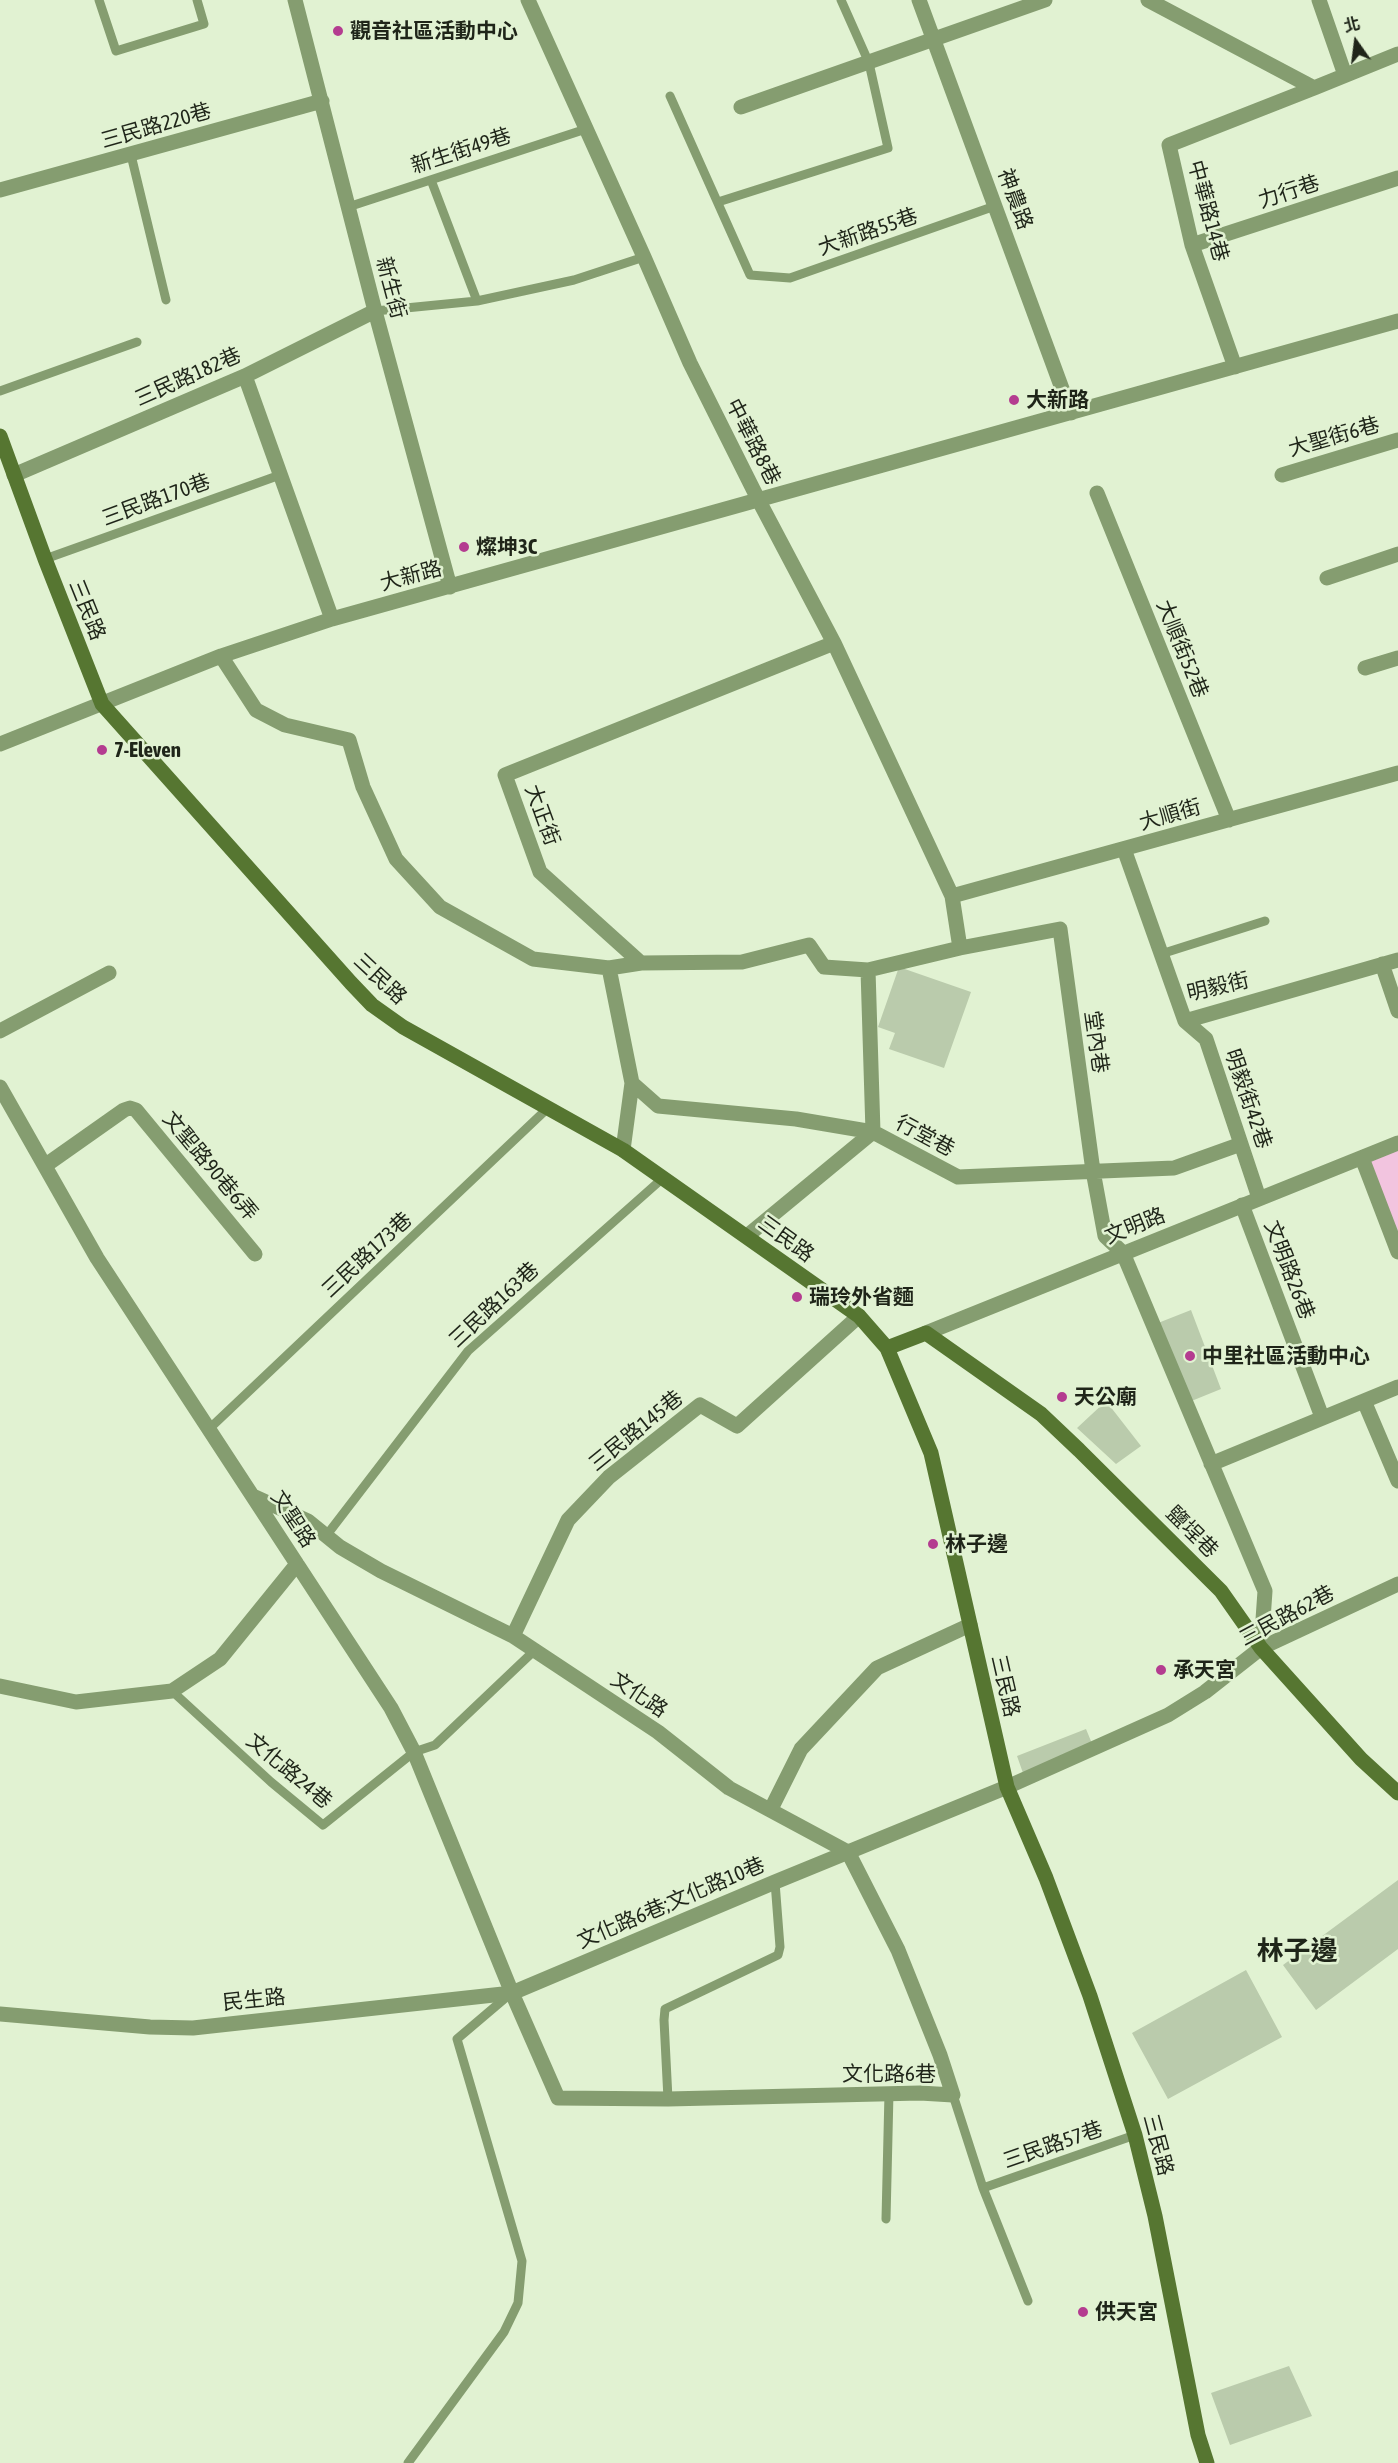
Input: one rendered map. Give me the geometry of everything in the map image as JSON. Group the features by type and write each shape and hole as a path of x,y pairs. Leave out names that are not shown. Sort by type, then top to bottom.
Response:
{"main road":[{"name":"三民路","path":"0,436 102,704 372,1005 403,1027 623,1150 859,1316 887,1348 932,1453 1007,1787 1046,1878 1086,1985 1135,2135 1155,2216 1198,2435 1207,2463"},
{"name":"文明路","path":"887,1348 926,1333"},
{"name":"鹽埕巷","path":"926,1333 1041,1413 1221,1591 1261,1648 1361,1759 1398,1793"}],"street":[{"name":"新生街","path":"295,0 375,311 450,587"},
{"name":"中華路8巷","path":"528,0 690,363 834,643 952,897 960,948"},
{"name":"神農路","path":"919,0 1071,412"},
{"path":"741,107 1045,0"},
{"path":"1148,0 1314,88"},
{"path":"1319,0 1345,75"},
{"name":"中華路14巷","path":"1235,367 1192,245 1169,145 1398,54"},
{"name":"三民路220巷","path":"0,190 322,101"},
{"name":"力行巷","path":"1192,245 1398,178"},
{"name":"三民路182巷","path":"14,475 245,376 375,311"},
{"name":"大新路","path":"0,744 221,656 332,619 1398,321"},
{"path":"245,376 332,619"},
{"name":"大聖街6巷","path":"1282,475 1398,440"},
{"name":"大順街52巷","path":"1097,493 1229,820"},
{"path":"1327,578 1398,554"},
{"name":"大正街","path":"641,963 540,872 505,775 834,643"},
{"path":"221,656 256,710 285,724 349,740 363,787 396,859 440,907 533,959 609,968 641,963 742,962 809,945 824,968 868,970 960,948"},
{"path":"1365,668 1398,658"},
{"name":"大順街","path":"952,897 1398,773"},
{"name":"明毅街","path":"1124,849 1185,1020 1398,960"},
{"name":"堂內巷","path":"960,948 1060,929 1093,1170 1105,1236 1123,1253 1265,1591 1261,1648"},
{"path":"1382,964 1398,1011"},
{"path":"609,968 632,1083 623,1150"},
{"path":"747,1236 873,1132 868,970"},
{"path":"0,1031 109,973"},
{"name":"明毅街42巷","path":"1185,1020 1206,1039 1259,1198"},
{"name":"行堂巷","path":"632,1083 658,1106 796,1119 873,1132 958,1177 1174,1168 1241,1144"},
{"name":"文聖路","path":"0,1087 97,1258 391,1708 414,1752 512,1993"},
{"name":"文聖路90巷6弄","path":"46,1165 124,1110 130,1108 136,1110 255,1254"},
{"name":"文明路","path":"926,1333 1398,1143"},
{"path":"1362,1158 1398,1251"},
{"name":"文明路26巷","path":"1242,1205 1322,1417"},
{"name":"三民路145巷","path":"513,1636 568,1521 609,1477 700,1405 737,1426 859,1316"},
{"path":"1211,1464 1398,1387"},
{"path":"1364,1401 1398,1481"},
{"name":"文化路","path":"253,1496 308,1521 340,1547 381,1571 513,1636 658,1731 729,1788 848,1852"},
{"path":"0,1686 76,1702 172,1691 220,1659 297,1564"},
{"name":"三民路62巷","path":"1007,1787 1168,1715 1205,1692 1261,1648 1398,1584"},
{"path":"771,1809 801,1749 878,1668 970,1625"},
{"path":"848,1852 1007,1787"},
{"name":"文化路6巷;文化路10巷","path":"512,1993 848,1852"},
{"name":"文化路6巷","path":"512,1993 558,2098 668,2099 889,2093 953,2095 940,2055 898,1950 848,1852"},
{"name":"民生路","path":"0,2014 150,2027 193,2028 512,1993"}],"lane":[{"path":"99,0 116,51 204,24 197,0"},
{"path":"670,96 718,202 888,148 869,63 841,0"},
{"name":"新生街49巷","path":"348,207 586,129"},
{"path":"131,155 166,300"},
{"path":"431,180 477,301"},
{"name":"大新路55巷","path":"718,202 750,275 790,278 995,206"},
{"path":"375,311 477,301 574,280 644,257"},
{"path":"0,391 137,342"},
{"name":"三民路170巷","path":"45,559 280,475"},
{"path":"1161,954 1265,921"},
{"name":"三民路173巷","path":"209,1429 549,1107"},
{"name":"三民路163巷","path":"326,1536 468,1351 663,1178"},
{"path":"414,1752 435,1745 535,1650"},
{"name":"文化路24巷","path":"172,1691 270,1782 323,1825 414,1752"},
{"path":"668,2099 665,2009 778,1955 780,1947 775,1882"},
{"path":"408,2463 504,2332 518,2303 522,2261 457,2039 512,1993"},
{"path":"886,2219 889,2093"},
{"name":"三民路57巷","path":"953,2095 983,2188 1028,2301"},
{"name":"三民路57巷","path":"983,2188 1135,2135"}],"shaded area":[{"path":"1398,1143 1398,1251 1362,1158"}],"building":[{"path":"899,967 971,992 944,1068 889,1049 895,1033 878,1027"},
{"name":"中里社區活動中心","path":"1191,1310 1221,1389 1189,1402 1158,1323"},
{"path":"1106,1401 1141,1446 1116,1464 1077,1428"},
{"path":"1086,1729 1093,1746 1023,1773 1017,1756"},
{"path":"1398,1880 1398,1949 1316,2010 1283,1965"},
{"path":"1246,1970 1282,2037 1168,2099 1132,2033"},
{"path":"1289,2366 1312,2416 1230,2445 1211,2393"}],"place":[{"name":"觀音社區活動中心","path":"338,31"},
{"name":"大新路","path":"1014,400"},
{"name":"燦坤3C","path":"464,547"},
{"name":"7-Eleven","path":"102,750"},
{"name":"瑞玲外省麵","path":"797,1297"},
{"name":"中里社區活動中心","path":"1190,1356"},
{"name":"天公廟","path":"1062,1397"},
{"name":"林子邊","path":"933,1544"},
{"name":"承天宮","path":"1161,1670"},
{"name":"供天宮","path":"1083,2312"}],"district":[{"name":"林子邊","path":"1297,1951"}]}
